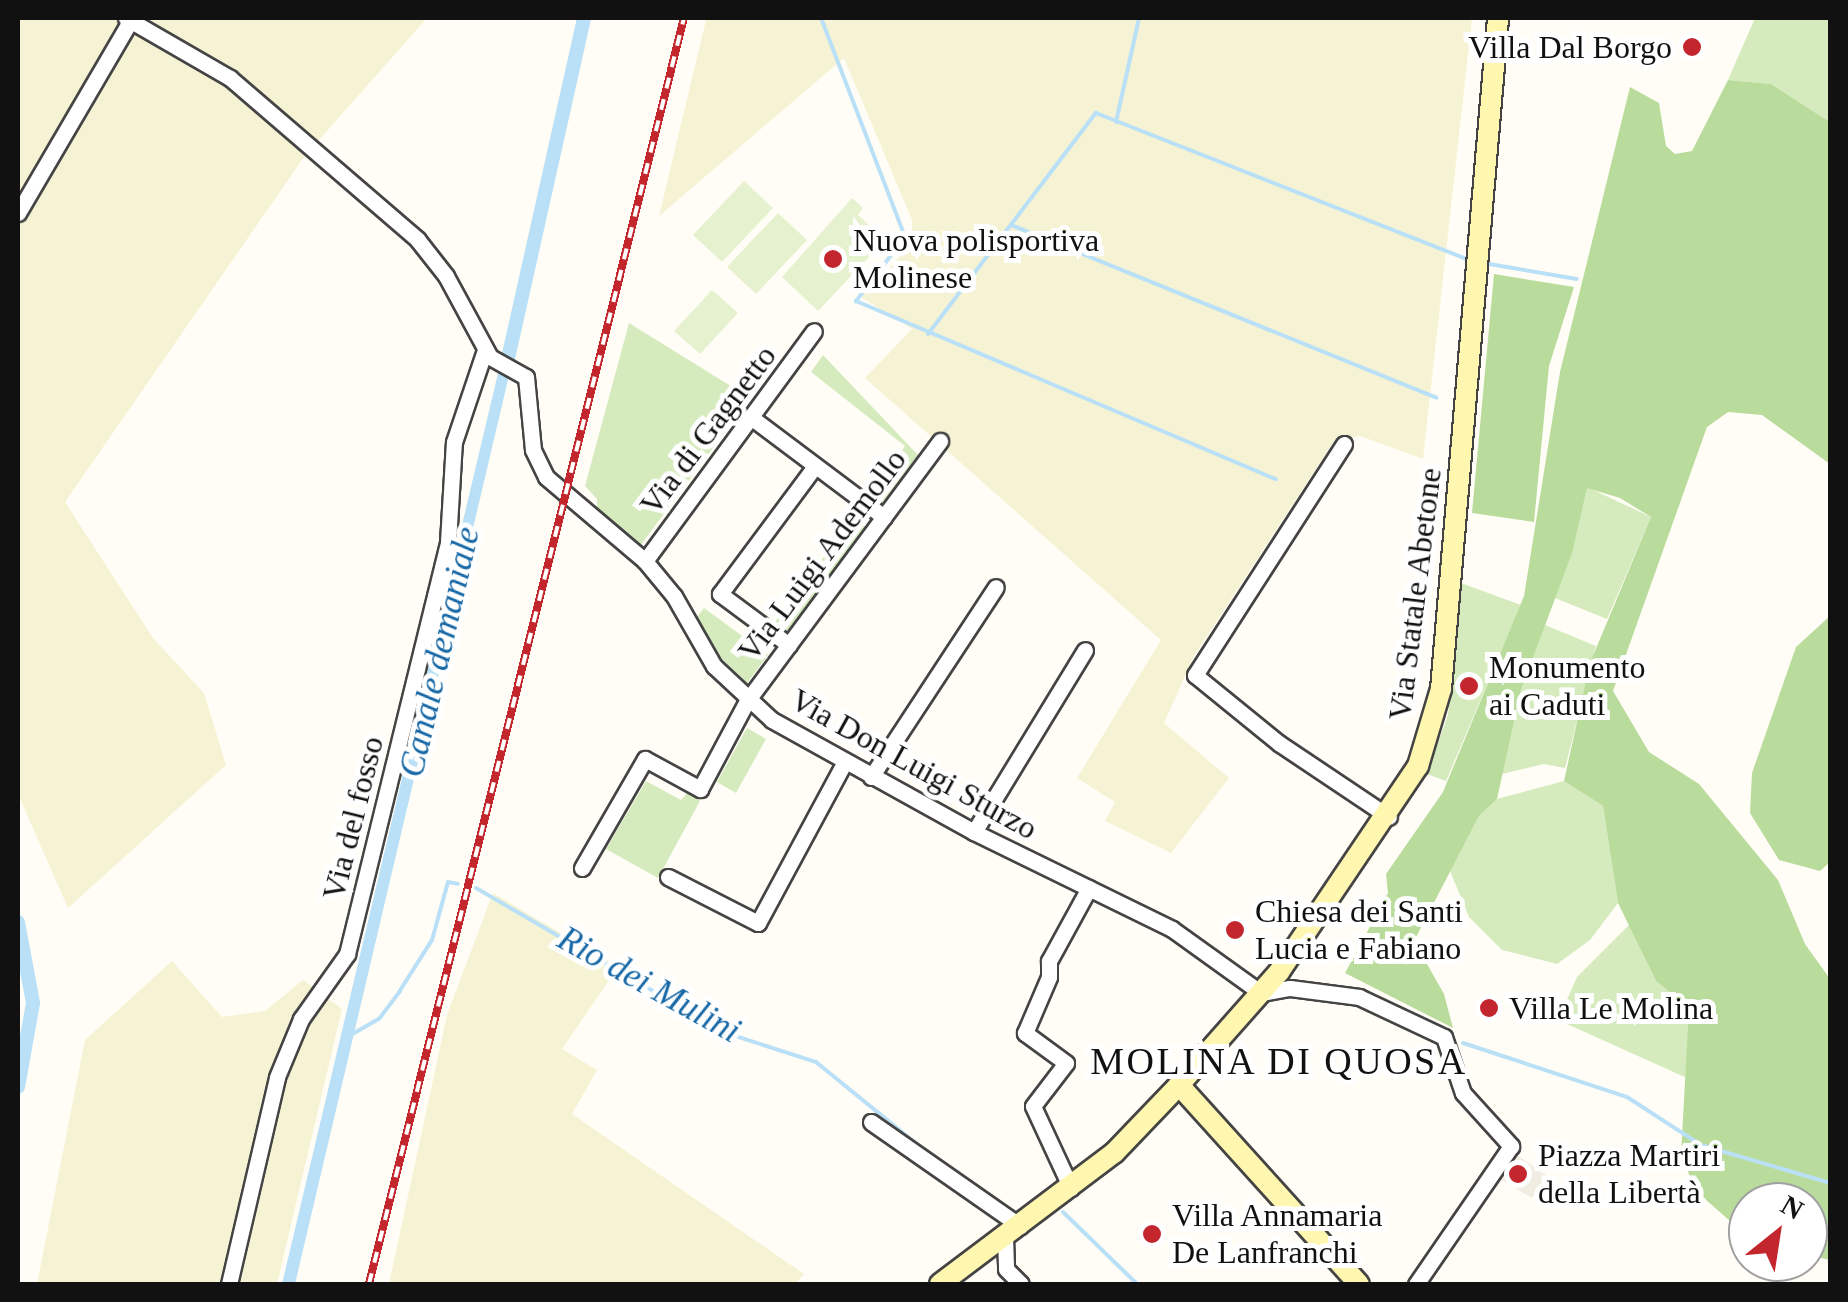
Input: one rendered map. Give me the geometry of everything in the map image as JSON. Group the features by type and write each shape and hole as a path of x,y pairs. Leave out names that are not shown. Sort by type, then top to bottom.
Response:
{"main road":[{"name":"Via Statale Abetone","path":"940,1284 1072,1188 1179,1085 1261,993 1389,817 1424,751 1441,689 1498,18"},
{"path":"1179,1085 1358,1284"}],"street":[{"path":"18,213 128,19 230,78 381,202 446,276 490,356"},
{"name":"Via di Gagnetto","path":"645,561 814,332"},
{"name":"Via Don Luigi Sturzo","path":"490,356 520,369 532,388 531,440 539,467 564,496 645,561 674,596 704,654 748,701 844,763 1188,938 1261,993"},
{"name":"Via del fosso","path":"229,1284 277,1078 301,1019 347,954 448,542 454,442 490,356"},
{"path":"752,418 884,517"},
{"name":"Via Luigi Ademollo","path":"582,868 646,759 700,790 748,701 940,442"},
{"path":"1344,444 1195,675 1280,744 1389,817"},
{"path":"789,645 720,594 815,466"},
{"path":"871,777 996,587"},
{"path":"974,832 1086,650"},
{"path":"668,877 758,923 844,763"},
{"path":"1072,1188 1033,1106 1066,1063 1025,1033 1049,977 1049,960 1088,888"},
{"path":"1261,993 1290,988 1359,997 1444,1038 1463,1093 1511,1146 1416,1284"},
{"path":"871,1122 1012,1232 1006,1269 1021,1284"}],"shaded area":[{"path":"18,18 427,18 304,157 65,502 153,638 204,693 226,765 68,908 18,794"},
{"path":"698,18 1472,18 1423,459 1360,436 1334,441 1194,656 1164,723 1229,778 1171,853 1105,821 1115,802 1077,778 1161,640 865,378 912,329 861,297 912,244 912,220 844,58 659,216 706,20"},
{"path":"493,893 618,967 562,1049 597,1070 572,1114 804,1274 795,1284 389,1284 447,1015"},
{"path":"172,961 222,1017 265,1011 303,980 342,1009 277,1284 37,1284 85,1040"},
{"name":"Piazza Martiri della Libertà","path":"1508,1149 1546,1175 1532,1198 1490,1173"}],"green space":[{"path":"1755,18 1830,18 1830,122 1771,84 1728,80"},
{"path":"1728,80 1771,84 1830,122 1830,464 1762,415 1728,412 1707,427 1613,691 1649,752 1699,784 1778,880 1805,944 1830,979 1830,1260 1828,1182 1728,1182 1728,1219 1696,1191 1681,1155 1689,1008 1656,981 1618,903 1603,806 1564,781 1590,663 1651,517 1620,498 1587,488 1572,553 1521,690 1497,799 1479,816 1414,941 1444,994 1453,1028 1345,973 1388,893 1386,874 1443,792 1524,596 1560,372 1630,87 1659,103 1666,146 1675,154 1692,151"},
{"path":"744,181 773,208 722,262 693,235"},
{"name":"Nuova polisportiva Molinese","path":"852,198 863,208 858,215 885,240 818,311 782,277"},
{"path":"778,213 807,240 756,294 727,267"},
{"path":"1494,274 1574,287 1549,366 1534,522 1472,513"},
{"path":"712,290 738,313 700,354 674,331"},
{"path":"629,323 750,398 640,546 597,510 597,499 585,486"},
{"path":"823,355 918,455 882,503 871,495 905,446 811,372"},
{"path":"1587,487 1651,517 1607,619 1555,598"},
{"path":"853,518 865,527 787,631 775,622"},
{"path":"1461,583 1521,605 1446,781 1427,774 1448,715"},
{"path":"704,608 768,655 747,683 714,651 697,617"},
{"path":"1830,616 1830,862 1820,871 1779,860 1750,813 1752,773 1796,647"},
{"path":"1545,625 1596,646 1565,768 1544,764 1502,774 1521,690"},
{"path":"747,728 766,739 736,793 717,782"},
{"path":"646,781 681,800 688,792 700,801 658,878 606,849"},
{"path":"1564,781 1603,806 1618,903 1590,940 1557,964 1502,950 1469,917 1450,871 1479,816 1497,799"},
{"path":"1629,925 1656,981 1689,1008 1687,1078 1558,1020 1577,977"}],"water":[{"path":"504,348 515,350 295,1284 282,1284"}],"waterway":[{"name":"Canale demaniale","path":"507,363 584,18"},
{"path":"821,18 905,237 856,301 1276,479"},
{"path":"1116,122 1139,18"},
{"path":"928,334 1096,113 1465,258"},
{"path":"1011,225 1436,398"},
{"path":"1489,264 1577,279"},
{"name":"Rio dei Mulini","path":"349,1036 379,1019 399,992 432,940 448,882 458,884"},
{"name":"Rio dei Mulini","path":"476,888 723,1032 816,1062 925,1151"},
{"path":"18,922 33,1003 18,1087"},
{"name":"Rio dei Mulini","path":"1463,1043 1627,1097 1701,1145 1830,1183"},
{"name":"Rio dei Mulini","path":"990,1196 1019,1216"},
{"path":"1063,1212 1137,1284"}],"railway":[{"path":"369,1284 684,18"}],"place":[{"name":"Villa Dal Borgo","path":"1692,47"},
{"name":"Nuova polisportiva Molinese","path":"833,259"},
{"name":"Monumento ai Caduti","path":"1469,686"},
{"name":"Chiesa dei Santi Lucia e Fabiano","path":"1235,930"},
{"name":"Villa Le Molina","path":"1489,1008"},
{"name":"Piazza Martiri della Libertà","path":"1518,1174"},
{"name":"Villa Annamaria De Lanfranchi","path":"1152,1234"}],"district":[{"name":"MOLINA DI QUOSA","path":"1279,1062"}]}
